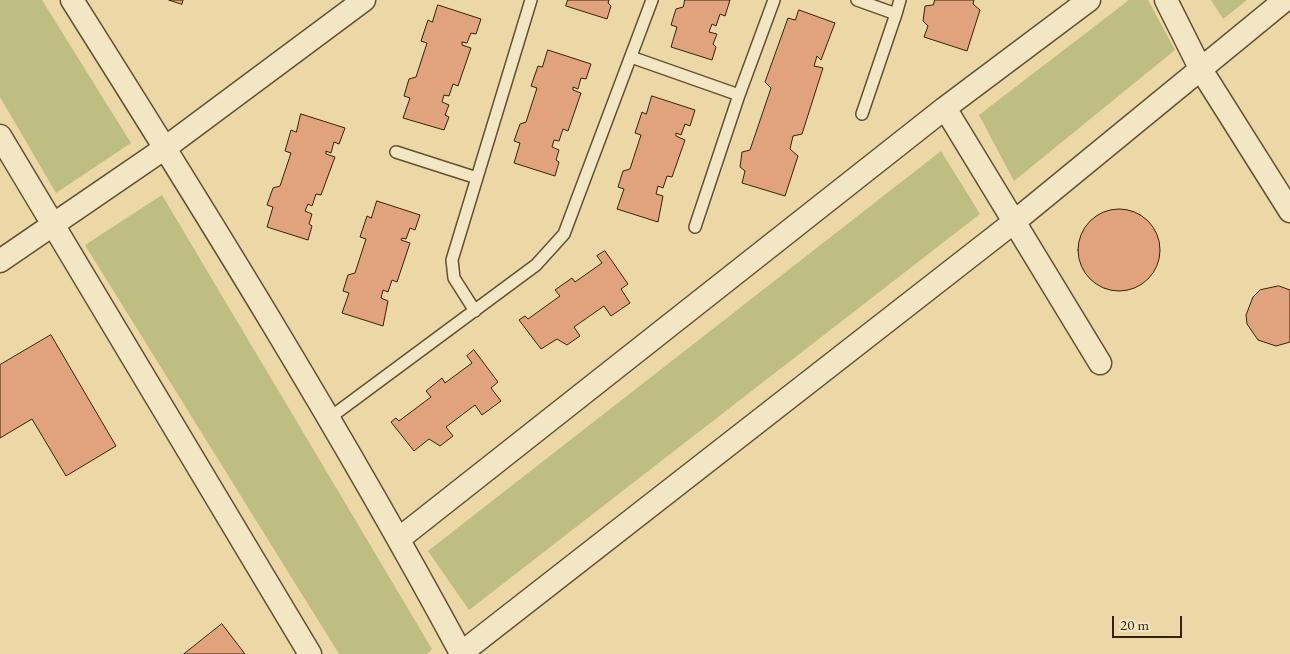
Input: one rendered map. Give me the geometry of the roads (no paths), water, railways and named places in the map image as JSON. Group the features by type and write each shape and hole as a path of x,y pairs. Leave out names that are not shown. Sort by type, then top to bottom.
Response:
{"street":[{"path":"72,0 165,148 400,538 461,654 1014,222 1285,0"},
{"path":"0,261 165,148 364,0"},
{"path":"400,538 945,108 1089,0"},
{"path":"1166,0 1200,68 1290,212"},
{"path":"945,108 1100,363"},
{"path":"0,136 52,226 310,654"}],"lane":[{"path":"475,311 454,278 452,260 530,0"},
{"path":"328,419 536,265 564,234 652,0"},
{"path":"695,227 739,95 774,0"},
{"path":"857,0 896,14"},
{"path":"862,114 900,0"},
{"path":"631,57 739,95"},
{"path":"396,152 476,178"}]}
